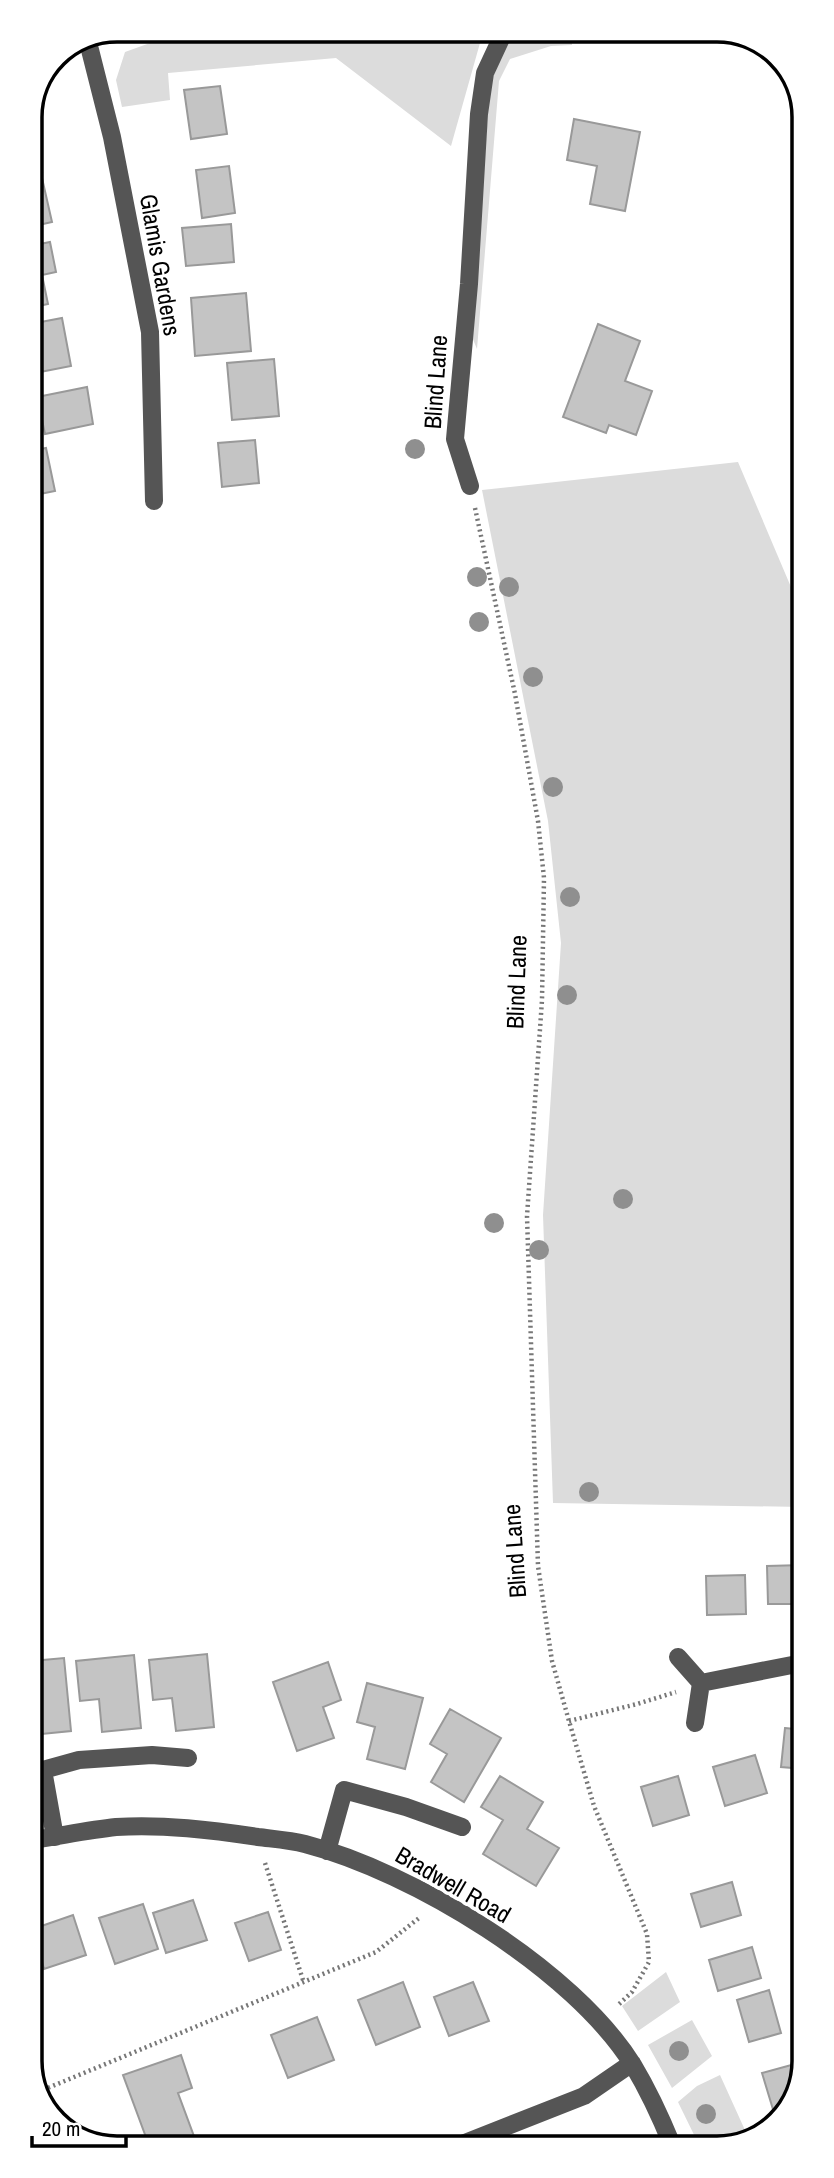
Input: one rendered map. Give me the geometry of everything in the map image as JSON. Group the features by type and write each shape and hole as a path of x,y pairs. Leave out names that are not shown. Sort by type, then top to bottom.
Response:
{"street":[{"name":"Blind Lane","path":"470,486 455,439 469,284 479,114 485,73 499,42"},
{"name":"Glamis Gardens","path":"89,48 112,137 150,332 154,501"},
{"path":"678,1657 701,1683"},
{"path":"701,1683 792,1665"},
{"path":"695,1723 701,1683"},
{"path":"42,1768 79,1760 152,1755 188,1758"},
{"path":"42,1785 55,1837"},
{"path":"327,1852 344,1790 406,1807 463,1828"},
{"name":"Bradwell Road","path":"42,1839 117,1827 204,1829 304,1844 367,1864 434,1896 519,1952 578,2001 632,2063 657,2109 668,2136"},
{"path":"482,2136 584,2096 632,2063"}],"path":[{"name":"Blind Lane","path":"470,486 515,694 538,821 544,877 542,1000 527,1216 538,1566 552,1661 594,1806 647,1934 649,1962 632,1992 599,2023"},
{"path":"569,1721 638,1704 679,1690"},
{"path":"264,1863 304,1983"},
{"path":"47,2088 376,1952 422,1915"}],"shaded area":[{"path":"153,42 481,42 451,146 336,58 168,73 170,100 122,107 116,80 125,52"},
{"path":"507,42 572,42 572,45 551,46 510,59 499,81 477,349 472,337 490,84"},
{"path":"738,462 792,589 792,1507 553,1503 543,1215 561,943 548,821 482,490"},
{"path":"666,1972 680,2002 638,2031 622,2006"},
{"path":"692,2020 712,2056 672,2088 648,2045"},
{"path":"720,2075 745,2130 727,2135 695,2136 678,2102 697,2086"}],"building":[{"path":"220,86 227,134 191,139 184,90"},
{"path":"574,119 640,132 625,211 590,204 597,166 567,160"},
{"path":"229,166 235,213 202,218 196,170"},
{"path":"42,178 52,222 42,224"},
{"path":"231,224 234,262 186,266 182,228"},
{"path":"50,242 56,272 42,275 42,244"},
{"path":"42,275 48,304 42,305"},
{"path":"246,293 251,351 195,356 191,298"},
{"path":"62,318 71,366 42,372 42,322"},
{"path":"598,324 640,341 625,381 652,391 636,435 609,425 606,433 563,417"},
{"path":"274,359 279,416 232,420 227,363"},
{"path":"87,387 93,424 45,434 42,396"},
{"path":"255,440 259,483 222,487 218,443"},
{"path":"46,448 55,491 42,494 42,449"},
{"path":"792,1565 792,1604 768,1604 767,1566"},
{"path":"745,1575 746,1614 707,1615 706,1576"},
{"path":"207,1654 214,1727 176,1731 172,1698 153,1700 149,1660"},
{"path":"134,1655 141,1728 102,1732 99,1699 80,1701 76,1661"},
{"path":"64,1658 71,1731 42,1734 42,1660"},
{"path":"328,1662 341,1700 323,1707 334,1738 297,1751 273,1682"},
{"path":"367,1683 423,1698 405,1769 367,1759 375,1727 357,1722"},
{"path":"450,1709 501,1738 464,1802 431,1782 447,1754 430,1744"},
{"path":"785,1728 792,1729 792,1768 781,1767"},
{"path":"755,1755 767,1793 725,1806 713,1767"},
{"path":"500,1776 543,1802 527,1829 559,1848 536,1886 483,1854 503,1820 481,1807"},
{"path":"678,1776 689,1815 653,1826 641,1787"},
{"path":"732,1882 741,1915 701,1927 691,1894"},
{"path":"193,1900 207,1940 166,1953 153,1913"},
{"path":"143,1904 158,1949 115,1964 99,1918"},
{"path":"268,1912 281,1950 249,1961 235,1923"},
{"path":"73,1915 86,1955 44,1969 42,1926"},
{"path":"752,1947 761,1978 718,1991 709,1960"},
{"path":"403,1982 420,2027 376,2045 358,2000"},
{"path":"473,1982 489,2021 449,2036 434,1997"},
{"path":"769,1990 781,2033 749,2042 737,2000"},
{"path":"317,2017 334,2060 288,2078 271,2035"},
{"path":"181,2055 192,2088 178,2093 194,2136 146,2136 123,2075"},
{"path":"792,2065 788,2085 773,2111 762,2073"}]}
